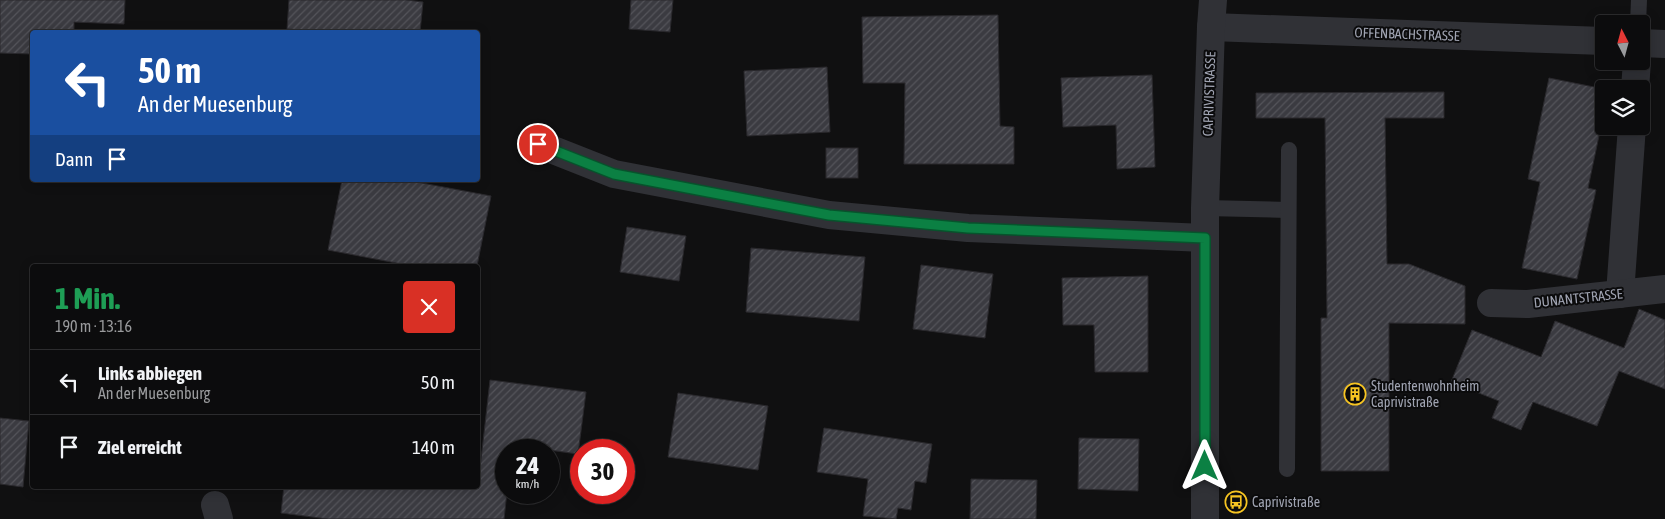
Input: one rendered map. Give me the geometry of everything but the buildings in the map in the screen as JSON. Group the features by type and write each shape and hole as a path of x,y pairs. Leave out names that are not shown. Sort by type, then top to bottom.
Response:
{"street":[{"name":"CAPRIVISTRASSE","path":"1205,519 1205,208 1213,0"},
{"name":"OFFENBACHSTRASSE","path":"1211,27 1595,41"},
{"path":"1650,43 1665,44"},
{"path":"1620,294 1631,135"},
{"path":"538,144 614,174 829,215 968,228 1205,238"},
{"name":"DUNANTSTRASSE","path":"1491,303 1528,304 1665,289"}],"lane":[{"path":"1638,15 1639,0"},
{"path":"1287,469 1289,150"},
{"path":"1205,208 1288,210"}],"place":[{"name":"Studentenwohnheim Caprivistraße","path":"1355,394"},
{"name":"Caprivistraße","path":"1236,502"}],"route":[{"path":"538,144 614,174 829,215 968,228 1205,238 1205,466"}]}
